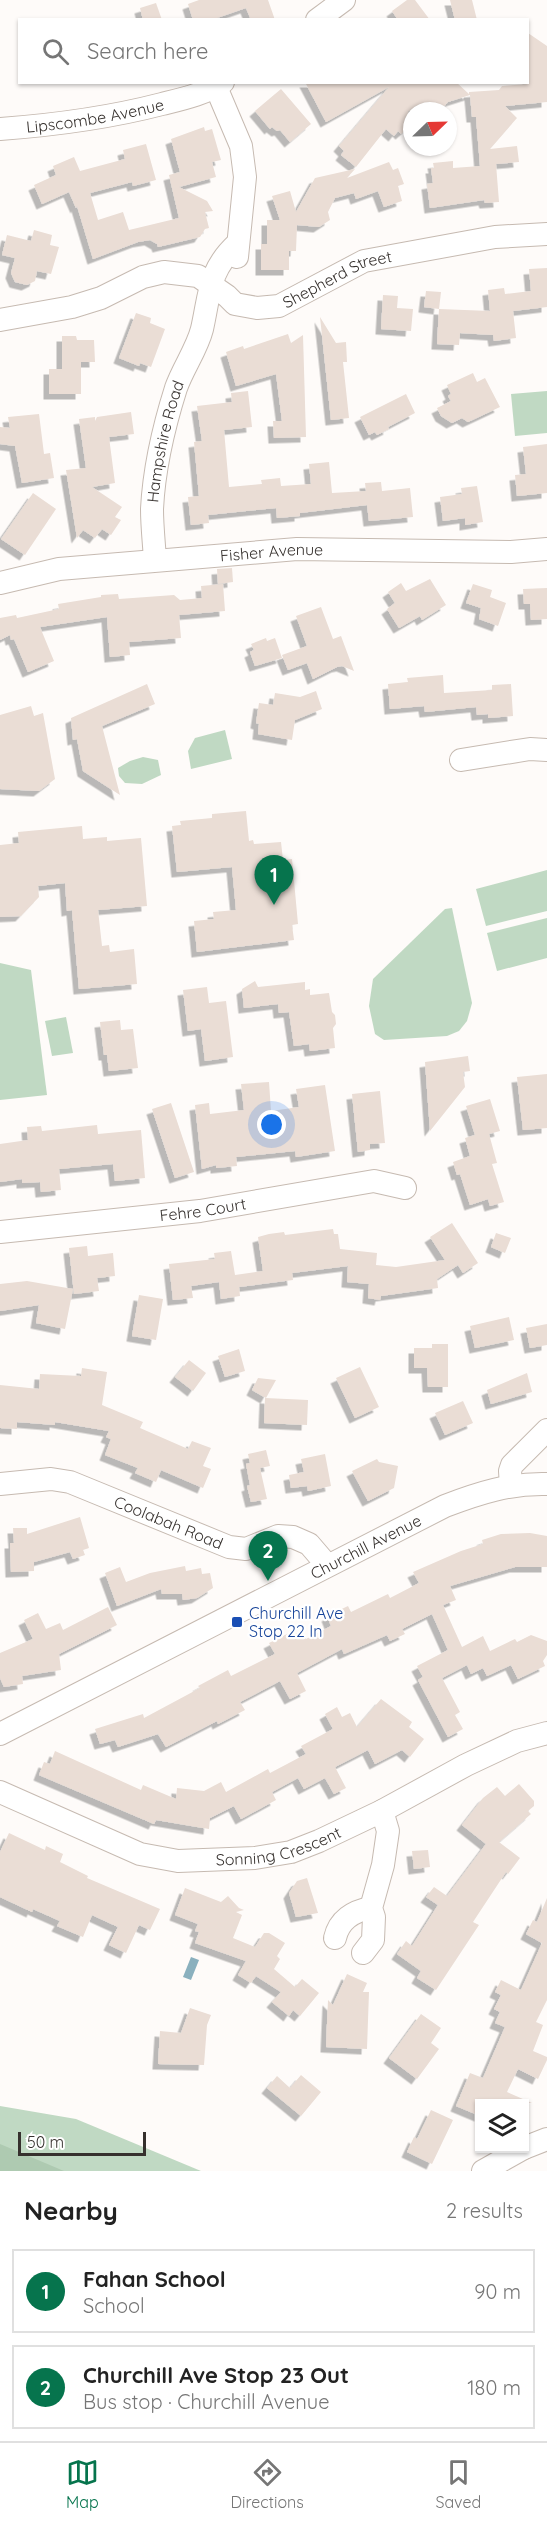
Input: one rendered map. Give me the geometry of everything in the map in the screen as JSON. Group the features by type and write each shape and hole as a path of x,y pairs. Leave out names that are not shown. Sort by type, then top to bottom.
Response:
{"street":[{"path":"320,18 344,0"},
{"name":"Lipscombe Avenue","path":"0,129 118,116 176,101 220,85"},
{"name":"Hampshire Road","path":"155,560 152,509 156,468 177,387 219,289 229,250 238,243 245,177 241,146 220,85"},
{"name":"Shepherd Street","path":"0,320 101,298 143,277 164,272 198,276 219,289 235,304 257,308 279,306 364,261 500,237 547,234"},
{"name":"Fisher Avenue","path":"0,583 59,569 297,549 511,552 547,549"},
{"path":"461,760 530,749 547,750"},
{"name":"Fehre Court","path":"0,1232 200,1211 374,1181 405,1188"},
{"path":"511,1486 512,1465 547,1431"},
{"name":"Coolabah Road","path":"0,1484 51,1479 70,1482 229,1547 246,1549 278,1536 293,1537 309,1544 327,1566"},
{"name":"Churchill Avenue","path":"0,1734 445,1506 481,1492 511,1486 547,1484"},
{"name":"Sonning Crescent","path":"0,1792 141,1854 178,1861 255,1858 291,1852 319,1842 466,1765 517,1741 547,1733"},
{"path":"363,1953 373,1940 374,1917 371,1908 387,1832 382,1811"},
{"path":"334,1938 338,1927 348,1917 371,1908"},
{"path":"529,2146 547,2139"},
{"path":"483,2171 515,2153"}],"green space":[{"path":"547,391 547,433 515,436 511,394"},
{"path":"225,730 232,759 191,769 188,751 195,738"},
{"path":"143,757 158,760 161,775 142,784 125,783 119,776 118,768"},
{"path":"547,870 547,911 486,926 476,889"},
{"path":"452,908 472,1003 467,1021 459,1031 447,1036 384,1040 375,1034 369,1006 373,979 445,909"},
{"path":"547,918 547,958 497,971 487,933"},
{"path":"0,963 31,970 47,1095 0,1100"},
{"path":"66,1017 73,1053 52,1056 45,1021"},
{"path":"0,2106 76,2119 201,2171 0,2171"},
{"path":"0,2144 64,2171 0,2171"}],"water":[{"path":"191,1957 199,1960 191,1980 183,1977"}],"building":[{"path":"199,0 268,0 274,18 250,18 246,8 217,18 192,18 188,4"},
{"path":"407,0 415,0 428,18 397,18 392,11"},
{"path":"450,0 472,0 476,18 454,18"},
{"path":"156,3 161,18 142,18 140,8"},
{"path":"529,34 547,46 547,102 505,106 517,118 490,149 517,146 519,162 496,164 499,202 485,203 484,200 430,208 427,184 433,183 431,168 434,168 433,163 453,161 453,168 480,166 476,117 472,117 470,95 448,102 403,102 403,132 401,134 398,131 394,136 386,129 356,167 341,155 344,151 339,146 389,87 326,122 306,84 458,84 469,94 469,92 499,90 502,86 529,84"},
{"path":"281,89 311,124 290,142 280,130 277,131 272,127 270,129 255,111"},
{"path":"204,127 205,131 212,129 221,160 212,162 216,177 179,187 207,201 213,211 205,212 209,228 205,229 200,237 158,247 150,240 138,242 93,259 77,206 76,208 69,192 42,204 34,185 56,175 53,166 74,157 80,171 125,159 123,150 146,144 156,180 133,186 132,182 90,193 98,220 123,212 129,230 179,218 169,175 180,172 171,139"},
{"path":"389,162 393,170 398,168 404,184 398,186 402,201 384,207 378,191 356,199 354,193 335,198 328,212 330,220 319,227 297,225 296,251 289,251 289,270 261,270 261,244 267,244 267,220 280,220 272,196 290,191 296,212 315,178 355,169 347,178"},
{"path":"34,230 52,235 50,245 59,247 51,274 37,271 35,281 27,285 15,282 11,273 15,258 2,255 7,235 31,241"},
{"path":"547,268 547,307 513,311 516,338 494,341 493,335 460,333 459,345 437,344 439,309 490,311 488,290 504,288 505,294 531,291 529,269"},
{"path":"426,291 441,292 439,309 424,307"},
{"path":"383,295 398,296 397,308 413,309 411,331 381,329"},
{"path":"136,313 151,318 150,323 165,329 151,367 140,363 139,366 119,358"},
{"path":"320,317 336,343 346,342 347,362 343,362 349,418 331,420"},
{"path":"288,334 291,343 303,335 306,437 274,438 273,421 282,421 276,374 236,386 226,352 243,346 244,349"},
{"path":"62,336 76,336 77,340 94,340 95,362 81,362 81,394 49,394 49,369 62,369"},
{"path":"473,373 477,382 485,378 500,407 468,422 462,418 452,423 441,416 437,408 451,401 447,385"},
{"path":"248,391 252,427 224,430 229,487 262,484 261,480 280,478 281,486 311,484 309,464 329,462 332,493 366,491 365,483 381,482 382,491 410,488 413,517 369,521 367,505 277,518 276,508 208,515 209,523 191,525 188,497 199,496 194,442 202,441 197,406 232,402 231,393"},
{"path":"406,394 415,413 377,435 375,432 369,435 360,417"},
{"path":"131,412 134,434 109,437 115,483 92,487 122,507 115,517 121,520 111,535 102,529 95,538 83,530 77,538 66,470 86,468 79,419 95,417 95,421 97,417"},
{"path":"39,414 44,454 50,453 54,478 22,483 15,446 0,444 0,427 10,428 8,417"},
{"path":"547,444 547,493 517,496 515,475 526,474 523,447"},
{"path":"477,486 483,522 465,525 465,518 443,521 440,497 462,494 461,488"},
{"path":"33,493 56,509 25,555 1,539"},
{"path":"232,568 233,582 218,584 217,569"},
{"path":"430,579 446,605 422,620 420,616 399,628 387,609 395,603 388,592 401,583 406,591"},
{"path":"223,584 225,611 179,615 181,638 129,642 130,655 110,657 107,617 40,627 54,661 28,672 14,639 11,640 10,635 0,640 0,618 16,615 17,618 59,609 58,604 101,597 101,595 118,594 119,599 174,595 180,600 202,598 201,586"},
{"path":"473,584 492,590 490,597 506,603 498,626 479,619 481,608 466,603"},
{"path":"547,588 547,619 531,620 530,604 524,604 523,589"},
{"path":"321,607 333,639 341,636 354,671 342,666 313,679 307,663 288,670 282,655 307,646 296,616"},
{"path":"266,638 267,641 275,638 282,658 255,666 250,652 254,650 251,644"},
{"path":"443,675 444,693 492,690 492,685 511,684 513,716 488,718 488,714 477,715 476,707 425,712 424,706 390,709 388,684 408,682 407,678"},
{"path":"147,684 155,704 102,726 120,795 83,771 77,739 73,740 71,718"},
{"path":"316,691 322,709 295,720 292,740 258,734 259,724 256,723 259,703 273,705 275,693 300,697"},
{"path":"31,706 34,716 43,713 55,779 39,791 0,789 0,715"},
{"path":"246,811 249,841 253,840 254,844 281,842 283,860 292,859 298,924 292,925 294,940 197,952 194,921 214,919 213,912 236,910 232,867 177,872 172,826 181,825 180,821 212,818 212,814"},
{"path":"82,826 83,839 107,837 107,841 141,838 147,906 98,910 102,946 109,945 110,952 134,949 137,984 79,989 72,910 67,911 65,883 38,886 39,897 21,916 0,917 0,845 19,843 18,832"},
{"path":"255,981 258,987 305,982 305,990 310,989 310,995 329,993 336,1024 333,1028 335,1048 310,1051 309,1044 294,1046 289,1012 279,1013 278,1004 244,1008 242,989"},
{"path":"207,987 209,1003 226,1001 233,1057 205,1061 201,1029 188,1031 183,990"},
{"path":"120,1020 121,1030 133,1029 138,1068 109,1071 107,1055 104,1055 100,1022"},
{"path":"468,1056 470,1071 463,1072 465,1087 430,1131 425,1062"},
{"path":"547,1074 547,1128 523,1130 517,1077"},
{"path":"269,1082 271,1111 299,1107 296,1089 325,1085 335,1151 296,1157 295,1151 236,1157 237,1166 216,1168 216,1165 202,1169 195,1105 209,1103 210,1114 244,1110 241,1084"},
{"path":"380,1091 385,1143 370,1144 370,1150 358,1152 352,1094"},
{"path":"490,1099 500,1131 489,1134 497,1163 492,1164 504,1202 490,1206 488,1199 470,1205 460,1174 457,1175 453,1162 470,1156 465,1138 475,1135 466,1106"},
{"path":"171,1103 194,1172 175,1178 152,1109"},
{"path":"97,1125 98,1134 141,1130 145,1178 115,1181 113,1164 59,1169 61,1190 41,1192 40,1182 22,1183 22,1179 0,1182 0,1144 28,1140 27,1127 41,1126 42,1131"},
{"path":"452,1223 478,1263 463,1273 458,1265 437,1279 438,1288 381,1296 380,1300 368,1298 369,1284 347,1282 348,1266 292,1273 293,1280 239,1287 240,1296 221,1299 219,1282 191,1286 193,1298 173,1300 169,1264 215,1259 214,1253 231,1251 235,1275 263,1271 258,1237 284,1232 285,1235 333,1229 334,1234 338,1234 340,1249 377,1253 376,1265 396,1267 445,1260 430,1237"},
{"path":"496,1233 511,1238 505,1253 491,1247"},
{"path":"87,1246 88,1256 113,1253 115,1276 97,1278 99,1291 74,1294 69,1248"},
{"path":"27,1281 73,1289 65,1329 36,1323 39,1305 0,1311 0,1284"},
{"path":"139,1295 163,1299 156,1340 132,1336"},
{"path":"509,1317 514,1340 475,1348 470,1326"},
{"path":"547,1324 547,1345 530,1348 526,1328"},
{"path":"432,1344 448,1344 448,1387 428,1387 427,1368 414,1368 414,1348 432,1348"},
{"path":"239,1349 245,1371 225,1377 218,1356"},
{"path":"189,1360 206,1373 193,1391 175,1377"},
{"path":"360,1367 379,1407 355,1418 336,1378"},
{"path":"82,1368 107,1372 102,1405 143,1422 140,1428 188,1449 192,1441 211,1448 203,1466 211,1469 203,1488 161,1470 156,1482 135,1473 138,1468 105,1455 111,1439 106,1437 109,1431 55,1422 55,1425 17,1422 17,1429 0,1428 0,1385 39,1389 40,1374 81,1376"},
{"path":"527,1373 532,1392 491,1404 487,1390"},
{"path":"258,1378 276,1380 266,1398 252,1390"},
{"path":"265,1398 308,1400 307,1425 264,1423"},
{"path":"463,1401 473,1423 445,1435 435,1413"},
{"path":"266,1450 270,1466 260,1468 267,1499 251,1502 247,1486 250,1485 246,1464 250,1463 248,1454"},
{"path":"325,1454 331,1486 308,1491 307,1486 291,1488 289,1475 304,1472 301,1459"},
{"path":"377,1459 379,1462 398,1466 394,1488 368,1501 352,1471"},
{"path":"80,1517 89,1548 83,1550 85,1555 73,1559 70,1552 34,1562 34,1571 11,1572 10,1543 14,1543 13,1528 27,1528 27,1534"},
{"path":"530,1533 547,1536 547,1567 515,1567 450,1586 456,1600 443,1605 462,1647 483,1636 490,1651 515,1639 517,1642 531,1635 547,1641 547,1655 543,1661 545,1666 518,1679 511,1665 487,1676 483,1668 471,1674 467,1665 442,1678 460,1712 455,1715 463,1729 448,1737 418,1680 423,1677 417,1666 448,1650 432,1614 402,1629 405,1634 390,1641 387,1635 344,1654 342,1649 297,1673 306,1691 290,1699 280,1681 240,1702 245,1710 218,1724 217,1721 166,1747 158,1734 118,1747 115,1740 100,1744 95,1729 143,1714 144,1718 228,1670 231,1676 275,1654 269,1643 289,1633 291,1636 302,1631 306,1639 331,1626 327,1616 348,1606 351,1612 388,1594 390,1598 419,1583 413,1572 483,1544 482,1540 501,1534"},
{"path":"185,1566 186,1571 201,1568 202,1574 210,1573 213,1588 197,1598 183,1600 182,1594 162,1594 161,1589 117,1606 105,1573 120,1567 126,1582 150,1573"},
{"path":"108,1607 117,1625 59,1654 61,1670 22,1676 23,1684 4,1687 0,1678 0,1653 33,1639 24,1620 38,1613 46,1629 60,1623 63,1630"},
{"path":"381,1699 412,1722 409,1727 424,1739 410,1757 402,1750 375,1764 368,1750 335,1767 346,1788 334,1794 325,1778 304,1789 298,1778 272,1792 276,1800 241,1819 234,1806 210,1818 209,1829 156,1820 154,1824 39,1775 44,1762 50,1764 55,1751 141,1790 143,1785 176,1799 177,1788 204,1791 221,1782 226,1792 268,1769 270,1773 306,1754 301,1746 333,1729 325,1714 337,1707 342,1717 350,1713 357,1727"},
{"path":"519,1784 534,1801 534,1806 528,1811 531,1814 499,1842 520,1858 508,1874 506,1872 473,1922 479,1925 436,1990 417,1978 421,1971 397,1954 406,1941 412,1946 438,1905 426,1897 434,1887 447,1896 486,1844 462,1825 483,1798 497,1787 505,1796"},
{"path":"9,1833 45,1850 46,1846 63,1854 60,1862 88,1876 87,1878 160,1909 150,1930 139,1925 126,1953 109,1945 118,1927 92,1915 83,1937 57,1926 60,1921 33,1909 32,1912 0,1897 0,1852"},
{"path":"428,1850 430,1867 414,1869 412,1851"},
{"path":"307,1878 318,1913 296,1917 289,1893 297,1881"},
{"path":"185,1888 221,1902 228,1896 244,1910 236,1912 242,1915 233,1938 255,1947 264,1933 269,1933 285,1943 277,1956 280,1959 274,1969 295,1987 302,1979 319,1993 300,2016 293,2010 289,2016 272,2002 281,1992 256,1976 251,1983 238,1975 246,1961 195,1943 199,1932 195,1931 198,1924 175,1915"},
{"path":"547,1898 547,2000 536,2022 543,2025 533,2051 547,2057 547,2060 538,2079 518,2069 507,2092 523,2099 475,2099 475,2114 456,2106 470,2073 483,2078 505,2027 495,2023 500,2012 494,2009 501,1995 495,1992 501,1980 521,1990 542,1943 526,1934 533,1920 537,1922"},
{"path":"347,1974 367,1983 363,1992 369,1992 367,2049 326,2047 328,2000 333,2005"},
{"path":"190,2008 211,2015 207,2025 204,2065 158,2064 160,2031 181,2033"},
{"path":"421,2014 441,2028 431,2043 439,2049 417,2079 389,2058"},
{"path":"301,2075 321,2092 301,2116 267,2088 277,2076 290,2088"},
{"path":"431,2110 453,2120 432,2164 407,2152 414,2137 417,2139"}],"place":[{"name":"Fahan School","path":"274,905"},
{"name":"Churchill Ave Stop 23 Out","path":"268,1581"},
{"name":"Churchill Ave Stop 22 In","path":"237,1622"}]}
